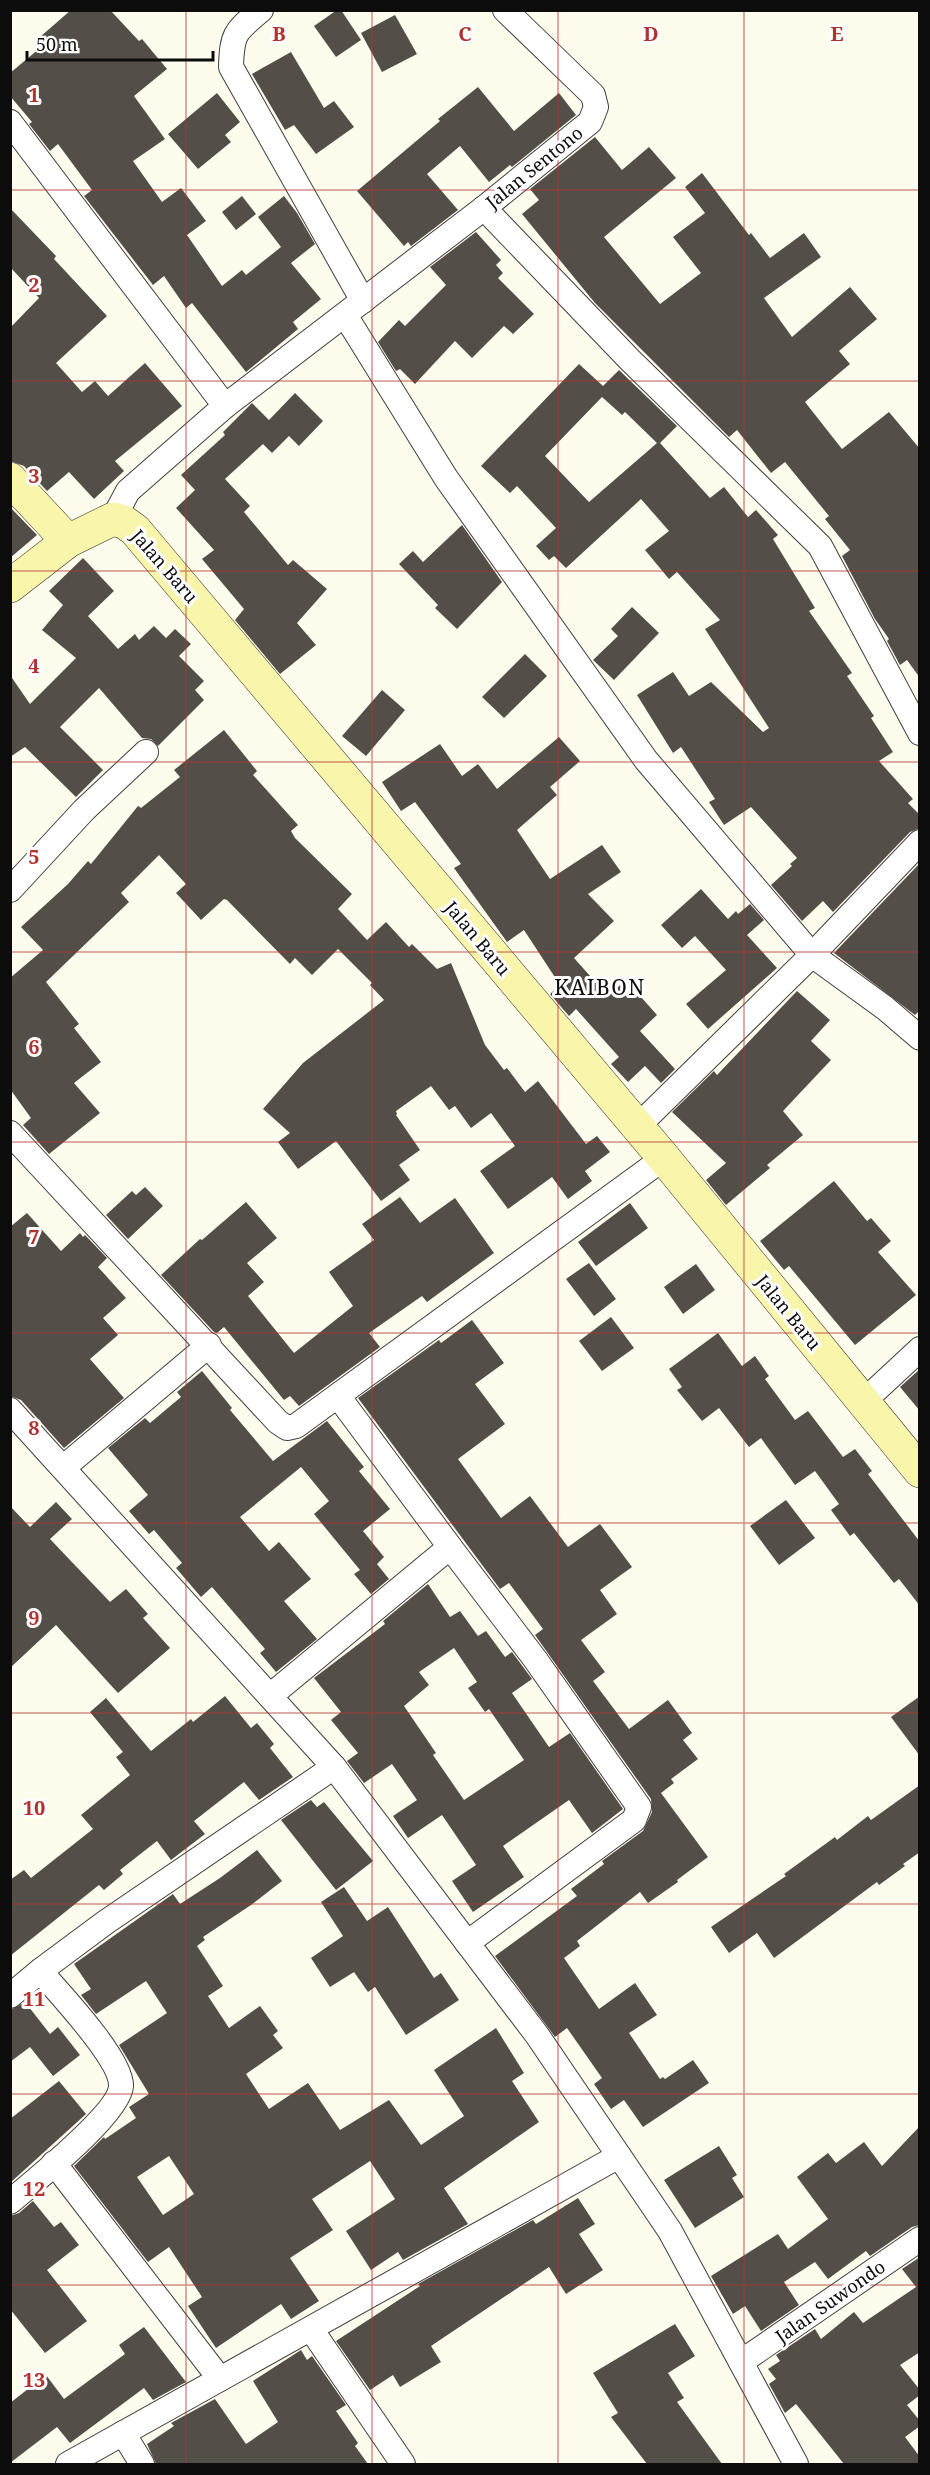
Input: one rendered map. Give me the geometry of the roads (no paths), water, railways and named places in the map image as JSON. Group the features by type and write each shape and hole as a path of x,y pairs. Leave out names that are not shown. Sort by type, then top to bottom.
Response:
{"street":[{"path":"261,10 242,26 232,39 231,67 354,308 446,478 646,760 812,955 885,1008 920,1038"},
{"name":"Jalan Sentono","path":"112,519 128,491 225,406 484,208 590,122 596,107 594,95 505,10"},
{"path":"10,122 225,406"},
{"path":"484,208 630,360 820,546 920,733"},
{"path":"10,479 68,541"},
{"name":"Jalan Baru","path":"10,586 68,541 112,519 124,522 135,530 636,1128 664,1158 920,1471"},
{"path":"10,890 84,810 146,752"},
{"path":"636,1128 812,955 920,842"},
{"path":"10,1133 278,1422 287,1428 296,1426 338,1396 664,1158"},
{"path":"64,1467 209,1345"},
{"path":"863,1402 920,1349"},
{"path":"338,1396 535,1659 639,1807 634,1820 467,1943"},
{"path":"10,1410 334,1767 537,2035 670,2231 796,2464"},
{"path":"270,1696 450,1547"},
{"path":"10,1996 106,1922 334,1767"},
{"path":"10,2202 106,2115 119,2096 121,2086 119,2074 113,2062 78,2015 40,1971"},
{"path":"68,2464 619,2156"},
{"path":"54,2163 220,2379"},
{"name":"Jalan Suwondo","path":"741,2362 920,2239"},
{"path":"311,2329 403,2464"},
{"path":"123,2433 142,2464"}],"district":[{"name":"KAIBON","path":"600,987"}]}
